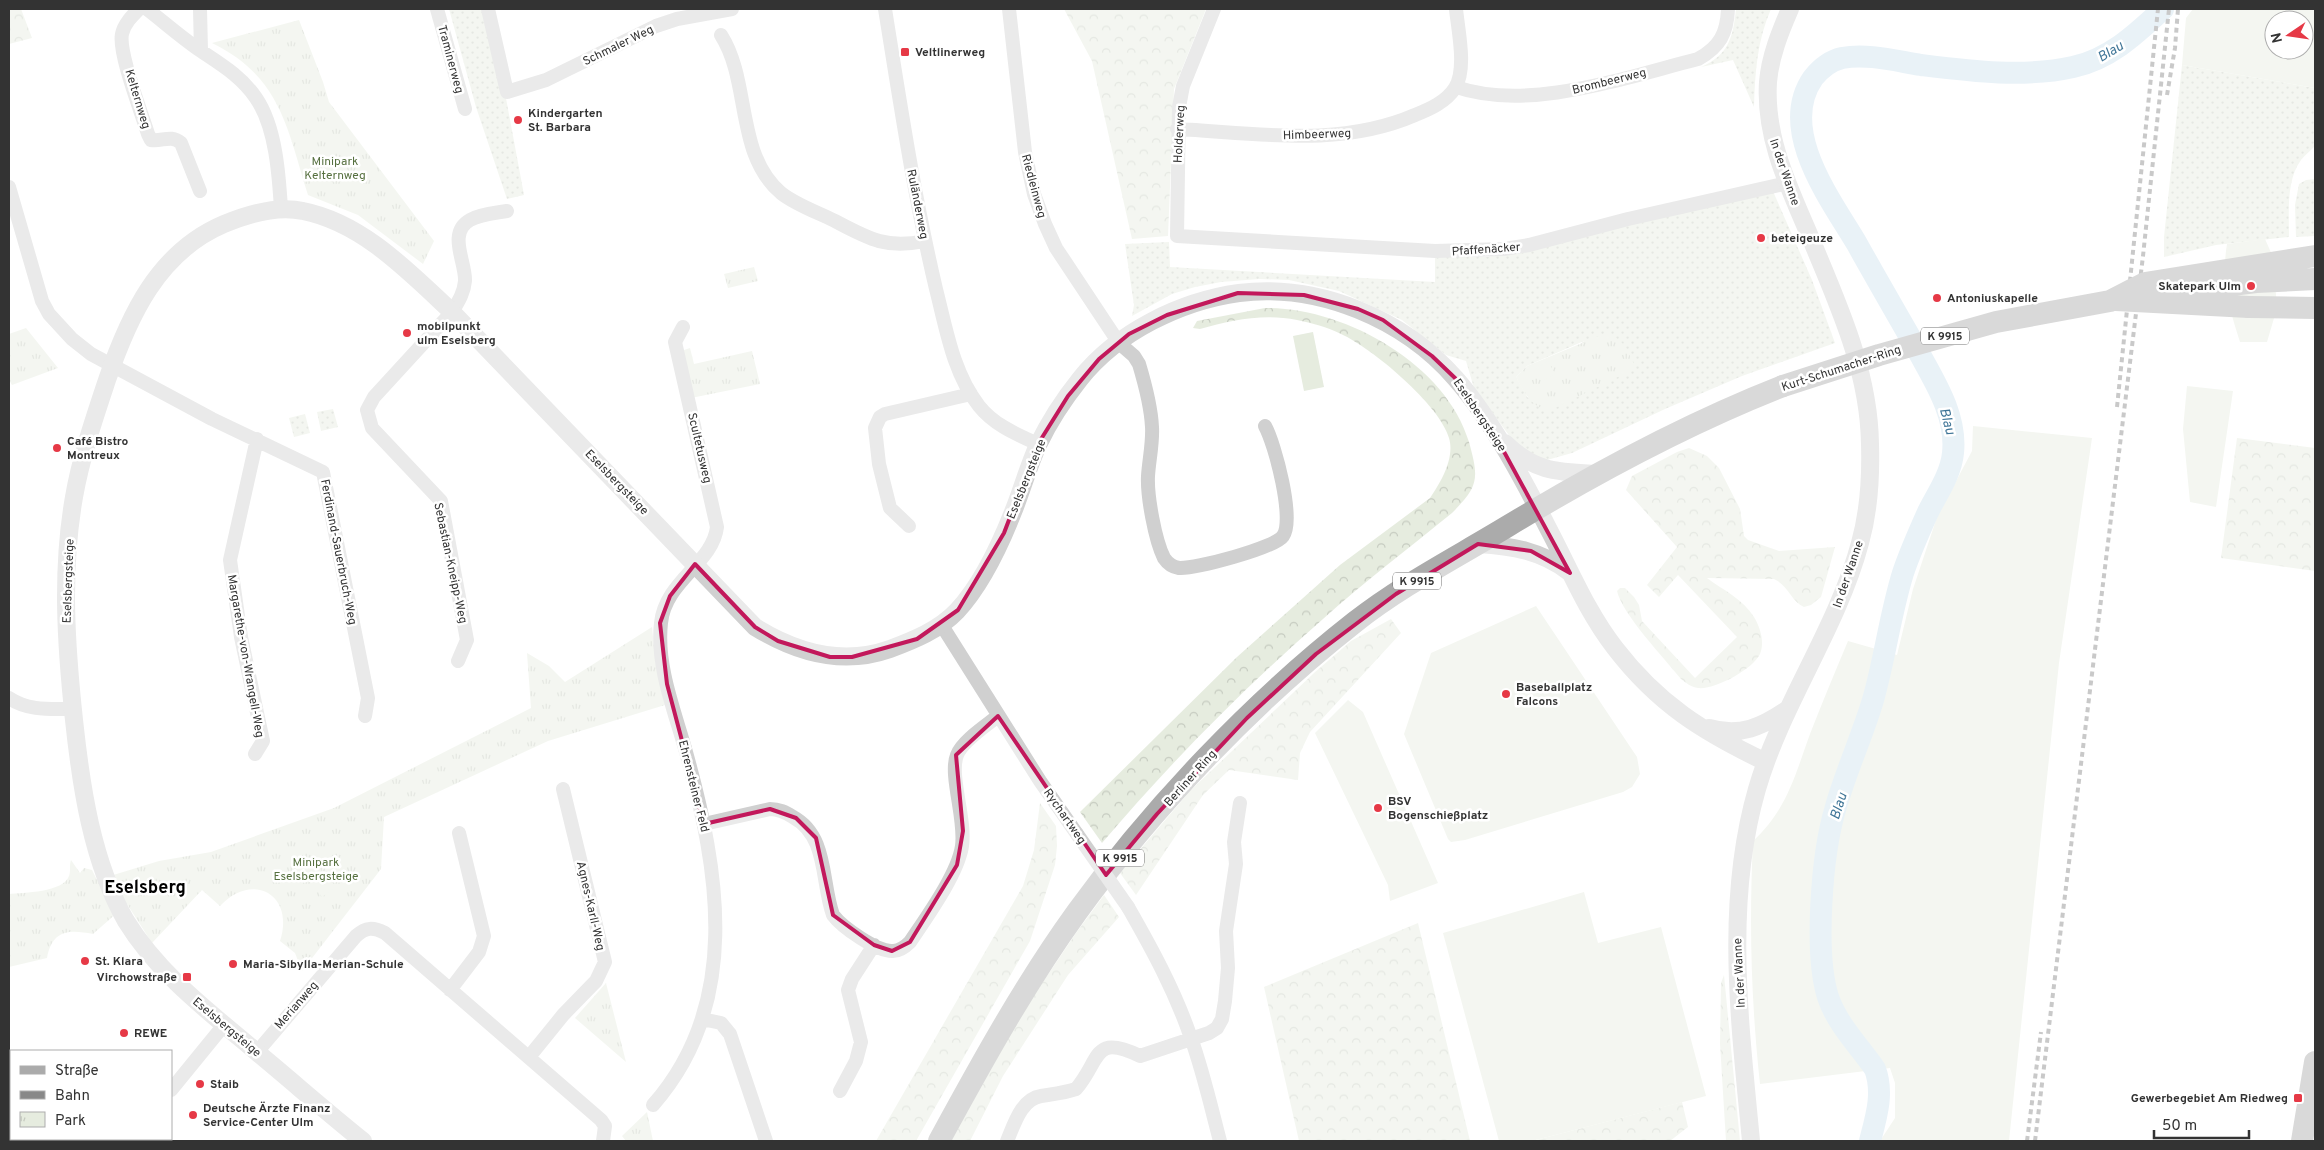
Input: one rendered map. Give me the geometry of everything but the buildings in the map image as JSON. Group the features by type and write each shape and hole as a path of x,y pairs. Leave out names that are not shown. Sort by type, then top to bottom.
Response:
{"main road":[{"path":"2113,301 2145,283 2315,256"},
{"name":"Kurt-Schumacher-Ring","path":"1538,508 1596,474 1719,411 1783,386 1879,355 1996,322 2113,301 2256,282 2315,279"},
{"path":"2113,301 2315,308"},
{"name":"Berliner Ring","path":"940,1141 997,1036 1078,910 1111,868 1212,752 1316,654 1358,620 1538,508"},
{"path":"2302,1141 2315,1062"}],"street":[{"name":"Kelternweg","path":"139,9 129,20 122,36 123,50 148,134 151,140 159,142 170,138 177,138 181,143 200,192"},
{"path":"147,9 201,51 235,74 258,100 267,120 279,174 281,210"},
{"path":"200,9 201,51"},
{"name":"Traminerweg","path":"437,9 465,109"},
{"name":"Schmaler Weg","path":"488,9 507,92 546,80 656,26 677,19 732,9"},
{"name":"Ruländerweg","path":"884,9 925,241 949,341 958,370 979,406 997,424 1038,444"},
{"name":"Riedleinweg","path":"1009,9 1025,152 1034,194 1056,248 1118,342 1134,356 1142,375 1152,428 1148,477 1149,493 1161,550 1165,560 1171,566 1186,567 1264,549 1277,543 1284,535 1287,522 1286,510 1278,467 1265,426"},
{"name":"Holderweg","path":"1177,236 1177,128 1183,86 1214,9"},
{"path":"1456,9 1461,65 1456,87"},
{"name":"Brombeerweg","path":"1456,87 1470,92 1493,94 1548,94 1575,90 1698,59 1710,53 1720,43 1725,33 1728,9"},
{"name":"In der Wanne","path":"1751,1141 1740,1002 1737,928 1746,837 1766,762 1788,710 1839,604 1852,570 1867,512 1871,474 1868,406 1863,376 1854,347 1788,183 1772,138 1768,99 1771,64 1790,9"},
{"path":"721,35 728,45 737,70 754,151 761,168 773,185 790,200 865,236 899,245 925,241"},
{"name":"Himbeerweg","path":"1177,128 1302,136 1352,134 1378,128 1419,113 1440,103 1456,87"},
{"name":"Pfaffenäcker","path":"1177,236 1436,251 1504,249 1529,246 1628,219 1788,183"},
{"name":"Ferdinand-Sauerbruch-Weg","path":"9,187 42,301 49,314 72,339 112,366 212,419 323,472 368,698 365,716"},
{"name":"Eselsbergsteige","path":"362,1141 224,1025 160,966 129,925 109,882 95,842 80,779 72,709 65,618 69,537 75,496 90,432 112,366 143,296 155,278 182,248 197,237 233,220 260,212 291,209 314,214 350,228 410,273 452,312 756,627 778,642 830,657 852,657 879,653 917,639 942,624 958,610 988,564 1013,514 1038,444 1082,376 1118,342 1166,315 1213,299 1238,293 1260,292 1304,295 1358,309 1382,320 1410,338 1455,378 1490,426 1538,508 1570,573 1612,645 1645,683 1689,721 1722,741 1766,762"},
{"path":"452,312 460,300 465,279 458,239 461,227 470,220 507,211"},
{"name":"Sebastian-Kneipp-Weg","path":"452,312 374,397 367,410 368,419 375,432 441,501 467,640 458,661"},
{"name":"Scultetusweg","path":"683,327 675,342 717,527 716,538 710,549 695,564"},
{"path":"908,526 890,508 876,448 875,428 877,423 885,414 971,394"},
{"path":"1490,426 1516,453 1537,466 1565,473 1596,474"},
{"name":"Margarethe-von-Wrangell-Weg","path":"255,754 263,741 241,637 230,560 257,439"},
{"path":"1478,544 1512,547 1531,552 1559,564 1570,573"},
{"name":"Ehrensteiner Feld","path":"653,1105 679,1071 702,1019 712,975 716,923 712,870 704,824 664,666 660,623 670,596 695,564"},
{"name":"Rychartweg","path":"942,624 998,716 1128,907 1157,956 1192,1039 1220,1141"},
{"path":"9,698 17,703 33,708 72,709"},
{"path":"1689,721 1712,729 1745,732 1770,722 1788,710"},
{"path":"704,824 776,809 807,826 818,845 833,915 840,923 874,945 892,951 902,949 910,942 957,865 962,846 963,831 956,777 956,755 962,746 998,716"},
{"name":"Agnes-Karll-Weg","path":"529,1056 563,1015 596,981 605,962 563,790"},
{"path":"1007,1141 1021,1112 1030,1100 1039,1096 1076,1089 1096,1055 1103,1049 1123,1048 1140,1056 1192,1039 1217,1028 1222,1019 1228,968 1226,931 1236,864 1234,842 1240,803"},
{"path":"450,990 479,952 484,936 460,833"},
{"name":"Merianweg","path":"257,1052 362,930 375,928 385,933 601,1120 607,1138"},
{"path":"840,1091 856,1061 861,1042 848,990 852,979 874,945"},
{"path":"702,1019 721,1023 730,1034 766,1141"},
{"path":"172,1089 224,1025"}],"highlighted area":[{"path":"1238,293 1304,295 1358,309 1383,320 1432,356 1455,378 1490,426 1570,573 1531,551 1478,544 1396,594 1316,654 1247,718 1157,814 1106,875 998,716 956,755 963,831 957,865 910,942 892,951 874,945 833,915 816,838 796,818 770,809 704,824 667,684 660,623 670,596 695,564 755,627 778,641 830,657 852,657 917,639 958,610 1004,533 1038,444 1068,396 1099,359 1129,334 1167,315"}],"green space":[{"path":"9,9 21,9 32,38 9,44"},
{"path":"449,9 486,9 505,93 524,195 507,199 476,107"},
{"path":"1064,9 1206,9 1174,89 1168,236 1132,239 1092,61"},
{"path":"1736,9 1771,9 1766,21 1758,57 1754,107 1733,60 1701,67 1724,51 1731,36"},
{"path":"2193,9 2315,9 2315,88 2182,65 2186,18"},
{"name":"Minipark Kelternweg","path":"299,20 329,102 434,241 423,264 358,215 308,195 287,126 267,88 253,72 235,57 212,43"},
{"path":"2182,65 2315,88 2315,146 2301,160 2293,177 2289,197 2289,237 2216,245 2164,257 2164,237"},
{"path":"2315,179 2315,236 2296,237 2295,205 2299,184 2306,180"},
{"path":"1772,189 1812,280 1835,343 1742,376 1665,409 1572,453 1547,460 1529,455 1514,442 1474,388 1466,361 1446,355 1402,320 1339,291 1289,280 1259,279 1221,282 1172,294 1132,316 1134,305 1125,244 1169,242 1170,267 1435,282 1435,256 1486,257 1515,253","holes":["1584,341 1528,398 1516,377 1527,366"]},
{"name":"Skatepark Ulm","path":"2265,239 2273,257 2277,308 2267,342 2240,342 2227,294 2225,257 2227,244"},
{"path":"754,267 758,281 728,288 724,274"},
{"path":"1265,308 1296,310 1358,329 1388,345 1415,365 1439,388 1457,414 1469,442 1474,465 1475,474 1472,488 1452,513 1370,578 1236,699 1154,784 1102,843 1080,812 1237,657 1340,565 1430,498 1449,462 1449,438 1433,410 1419,394 1386,364 1341,334 1308,322 1272,317 1248,318 1200,329 1193,328 1197,321"},
{"path":"26,328 58,368 12,385 9,380 9,334"},
{"path":"1313,332 1324,387 1304,391 1293,336"},
{"path":"1606,333 1621,342 1628,351 1636,368 1551,410 1539,407 1529,399 1516,377 1527,366"},
{"path":"690,348 694,364 752,351 760,384 691,398 683,361 684,350"},
{"path":"1548,361 1555,374 1542,381 1535,369"},
{"path":"2187,386 2233,391 2216,507 2190,502 2183,429"},
{"path":"333,409 338,427 321,431 317,412"},
{"path":"305,414 310,433 294,437 289,418"},
{"path":"1973,426 2092,438 2059,663 2009,1141 1880,1141 1895,1118 1895,1083 1890,1068 1760,1084 1752,962 1753,841 1774,817 1789,791 1848,641 1897,655 1913,589 1937,517 1972,451"},
{"path":"2237,438 2315,448 2315,571 2221,558"},
{"path":"1689,448 1707,456 1719,468 1740,509 1744,536 1748,540 1779,551 1835,547 1821,597 1811,605 1804,607 1796,601 1783,585 1774,579 1707,578 1739,600 1754,617 1761,635 1762,645 1760,654 1750,666 1723,682 1705,688 1693,687 1681,679 1635,624 1617,591 1620,588 1625,588 1634,597 1639,605 1642,621 1695,678 1737,637 1678,575 1659,597 1647,585 1677,547 1626,490 1632,476 1677,452"},
{"name":"Baseballplatz Falcons","path":"1536,606 1637,757 1640,774 1632,787 1623,792 1465,840 1451,842 1448,839 1404,734 1431,653"},
{"path":"1391,619 1401,633 1310,732 1300,753 1298,780 1229,770 1203,795 1136,895 1120,873 1190,791 1314,673 1351,641"},
{"name":"Minipark Eselsbergsteige","path":"652,627 656,666 665,705 548,741 384,817 381,869 302,971 295,953 280,941 283,925 282,911 276,900 268,893 257,890 245,890 220,906 202,890 152,943 127,904 93,934 69,932 63,934 53,942 47,958 9,967 9,894 42,891 59,885 66,881 69,876 71,860 80,873 84,868 92,870 97,880 159,861 211,852 334,808 531,708 527,653 549,666 565,682"},
{"name":"BSV Bogenschießplatz","path":"1348,700 1363,712 1438,883 1390,901 1388,885 1315,733"},
{"path":"1040,803 1056,826 1057,846 1055,865 1030,941 916,1141 876,1141 1023,886 1034,850"},
{"path":"315,862 334,888 322,897 303,871"},
{"path":"1584,892 1598,943 1661,927 1706,1096 1532,1141 1499,1141 1443,933"},
{"path":"1104,895 1119,917 1068,975 1003,1076 970,1141 951,1141 1022,1013"},
{"path":"1418,923 1470,1141 1299,1141 1264,987"},
{"path":"1724,975 1740,1141 1726,1141 1720,1044 1721,983"},
{"path":"606,983 626,1062 575,1018"},
{"path":"1682,1102 1688,1127 1670,1141 1532,1141"},
{"path":"647,1112 653,1141 626,1141 622,1136"}],"waterway":[{"name":"Blau","path":"1870,1141 1878,1105 1878,1078 1875,1069 1837,1016 1828,997 1821,955 1823,877 1830,829 1844,782 1873,700 1903,573 1921,527 1950,469 1953,439 1952,426 1938,387 1822,186 1812,164 1804,142 1801,120 1803,98 1813,78 1822,68 1842,58 1861,56 1921,65 2016,73 2073,67 2111,52 2163,9"}],"railway":[{"path":"2117,407 2158,9"},
{"path":"2035,1141 2143,256 2169,9"},
{"path":"2167,95 2175,48 2178,9"},
{"path":"2027,1141 2041,1032"}],"place":[{"name":"Veltlinerweg","path":"905,52"},
{"name":"Kindergarten St. Barbara","path":"518,120"},
{"name":"beteigeuze","path":"1761,238"},
{"name":"Skatepark Ulm","path":"2251,286"},
{"name":"Antoniuskapelle","path":"1937,298"},
{"name":"mobilpunkt ulm Eselsberg","path":"407,333"},
{"name":"Café Bistro Montreux","path":"57,448"},
{"name":"Baseballplatz Falcons","path":"1506,694"},
{"name":"BSV Bogenschießplatz","path":"1378,808"},
{"name":"St. Klara","path":"85,961"},
{"name":"Maria-Sibylla-Merian-Schule","path":"233,964"},
{"name":"Virchowstraße","path":"187,977"},
{"name":"REWE","path":"124,1033"},
{"name":"Staib","path":"200,1084"},
{"name":"Gewerbegebiet Am Riedweg","path":"2298,1098"},
{"name":"Deutsche Ärzte Finanz Service-Center Ulm","path":"193,1115"}],"district":[{"name":"Eselsberg","path":"145,887"}]}
